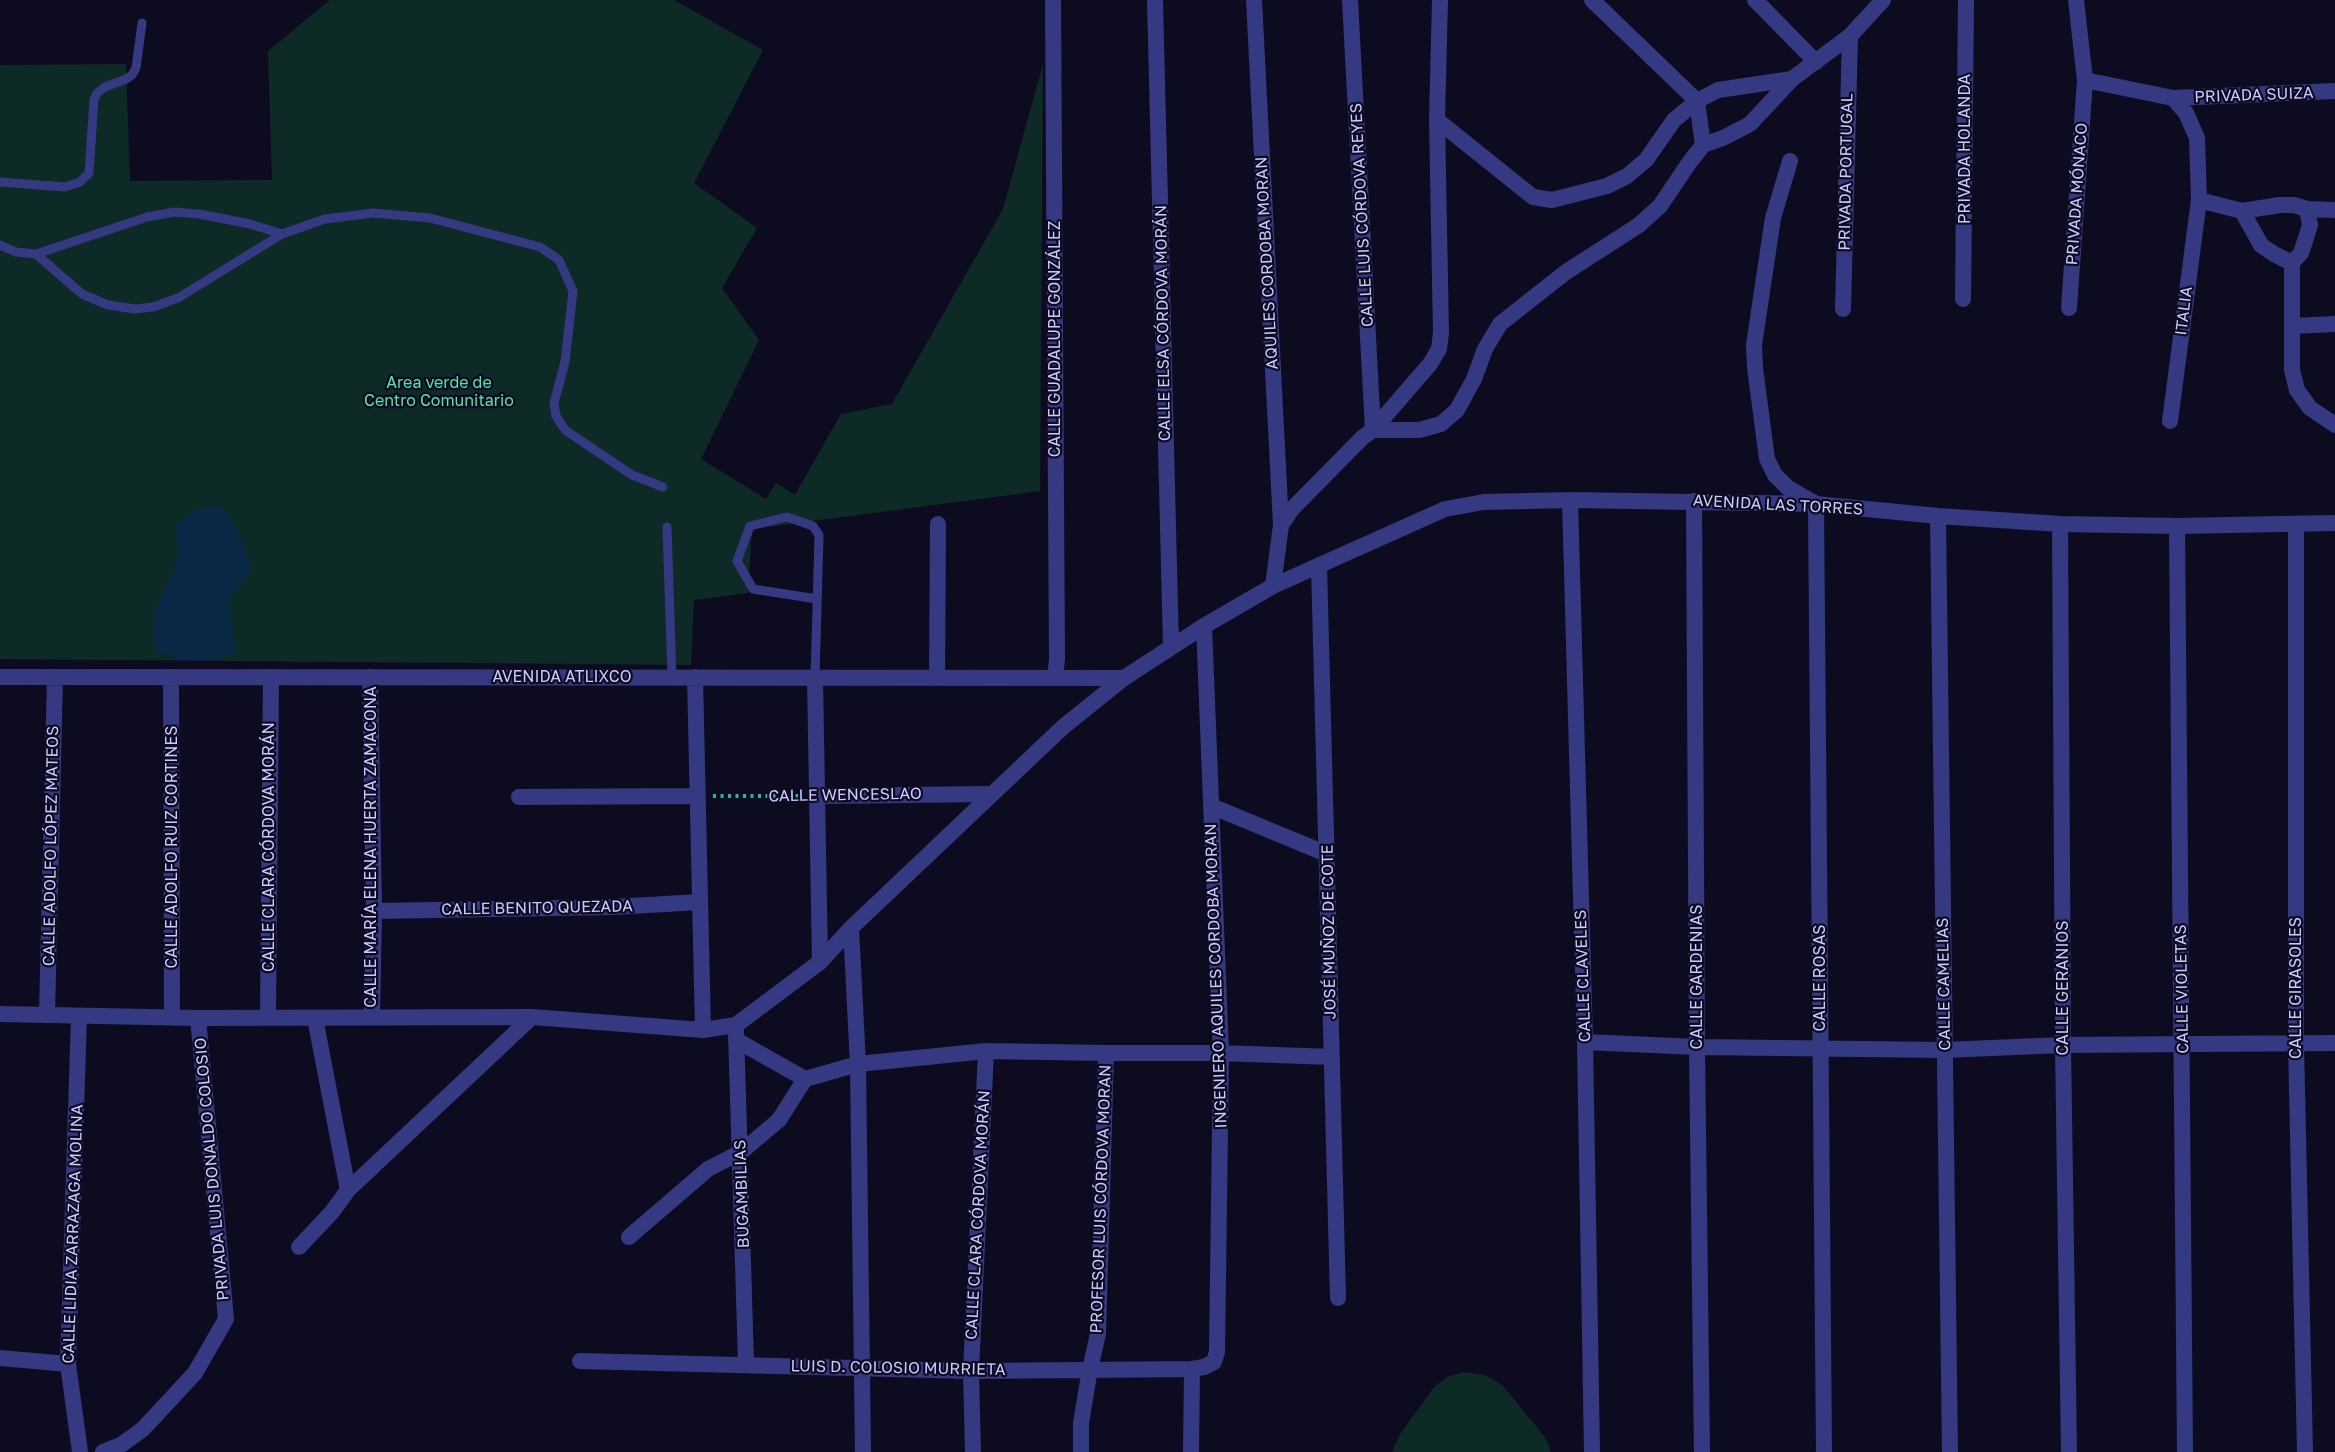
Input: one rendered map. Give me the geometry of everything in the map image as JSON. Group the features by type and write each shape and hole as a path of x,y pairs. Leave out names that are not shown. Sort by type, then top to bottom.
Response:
{"street":[{"name":"CALLE GUADALUPE GONZÁLEZ","path":"1053,0 1057,659 1055,678"},
{"name":"CALLE ELSA CÓRDOVA MORÁN","path":"1155,0 1171,646"},
{"name":"AQUILES CORDOBA MORAN","path":"1254,0 1281,525 1273,586"},
{"name":"CALLE LUIS CÓRDOVA REYES","path":"1350,0 1373,430"},
{"path":"1281,525 1292,509 1363,437 1373,430 1430,364 1439,349 1441,333 1437,120 1440,0"},
{"path":"1592,0 1697,100 1703,146"},
{"path":"1755,0 1816,62"},
{"path":"1373,430 1419,430 1441,424 1457,410 1474,379 1485,349 1500,324 1566,272 1639,225 1660,206 1703,146 1750,124 1792,79 1850,36 1883,0"},
{"name":"PRIVADA HOLANDA","path":"1963,299 1965,0"},
{"name":"PRIVADA MÓNACO","path":"2069,308 2085,80 2076,0"},
{"name":"PRIVADA PORTUGAL","path":"1843,309 1850,36"},
{"path":"1437,120 1533,197 1552,200 1607,186 1627,176 1646,160 1674,120 1697,100 1718,90 1792,79"},
{"name":"PRIVADA SUIZA","path":"2085,80 2173,98 2335,91"},
{"name":"ITALIA","path":"2170,421 2199,200 2197,138 2186,113 2173,98"},
{"path":"1790,161 1773,218 1754,345 1755,368 1767,459 1775,475 1788,488 1816,504"},
{"path":"2199,200 2242,211 2280,205 2335,210"},
{"path":"2307,209 2310,225 2306,242 2301,253 2292,263 2292,370 2297,390 2310,408 2335,425"},
{"path":"2242,211 2261,244 2292,263"},
{"path":"2292,326 2335,324"},
{"name":"CALLE CLAVELES","path":"1570,500 1586,1042 1592,1452"},
{"name":"AVENIDA LAS TORRES","path":"736,1032 820,962 852,928 1063,727 1125,678 1171,646 1273,586 1445,510 1484,502 1694,501 1816,504 1938,516 2060,524 2177,526 2335,524"},
{"name":"CALLE GARDENIAS","path":"1694,501 1702,1452"},
{"name":"CALLE ROSAS","path":"1816,504 1824,1452"},
{"name":"CALLE CAMELIAS","path":"1938,516 1950,1452"},
{"path":"938,524 938,678"},
{"name":"CALLE GERANIOS","path":"2060,524 2063,1045 2069,1452"},
{"name":"CALLE GIRASOLES","path":"2296,524 2296,1044 2305,1452"},
{"name":"CALLE VIOLETAS","path":"2177,526 2185,1452"},
{"name":"JOSÉ MUÑOZ DE COTE","path":"1319,565 1338,1298"},
{"name":"INGENIERO AQUILES CORDOBA MORAN","path":"1204,626 1221,1053 1217,1352 1214,1362"},
{"name":"AVENIDA ATLIXCO","path":"0,677 1125,678"},
{"name":"CALLE ADOLFO LÓPEZ MATEOS","path":"47,1014 56,677"},
{"name":"CALLE ADOLFO RUIZ CORTINES","path":"171,677 172,1017"},
{"name":"CALLE CLARA CÓRDOVA MORÁN","path":"268,1017 271,677"},
{"name":"CALLE MARÍA ELENA HUERTA ZAMACONA","path":"370,677 374,911 372,1017"},
{"path":"695,677 704,1030"},
{"path":"815,678 820,962"},
{"name":"CALLE WENCESLAO","path":"817,796 992,794"},
{"path":"519,797 698,796"},
{"path":"1211,807 1327,854"},
{"name":"CALLE BENITO QUEZADA","path":"374,911 614,908 700,902"},
{"path":"852,928 858,1064 863,1452"},
{"path":"0,1014 198,1018 532,1017 736,1032 805,1079"},
{"name":"CALLE LIDIA ZARRAZAGA MOLINA","path":"79,1016 68,1364 80,1452"},
{"path":"299,1247 332,1212 348,1190 532,1017"},
{"name":"PRIVADA LUIS DONALDO COLOSIO","path":"103,1452 121,1445 143,1429 195,1373 226,1319 198,1018"},
{"path":"315,1018 348,1190"},
{"name":"BUGAMBILIAS","path":"736,1032 746,1363"},
{"path":"1586,1042 1697,1047 1944,1050 2063,1045 2335,1043"},
{"path":"629,1237 708,1169 741,1152 778,1120 805,1079 858,1064 986,1051 1221,1053 1332,1057"},
{"name":"CALLE CLARA CÓRDOVA MORÁN","path":"973,1452 971,1371 986,1051"},
{"name":"PROFESOR LUIS CÓRDOVA MORAN","path":"1081,1452 1081,1423 1098,1334 1106,1053"},
{"path":"0,1358 68,1364"},
{"name":"LUIS D. COLOSIO MURRIETA","path":"580,1361 746,1363 971,1371 1192,1369 1214,1362"},
{"path":"1191,1452 1192,1369"}],"lane":[{"path":"0,182 65,187 80,182 88,173 94,100 97,93 105,87 132,75 136,68 142,23"},
{"path":"0,245 16,252 36,254 147,217 174,213 199,214 240,222 282,234"},
{"path":"36,254 82,294 108,305 135,309 153,307 178,298 282,234 325,219 373,213 430,218 540,247 559,260 573,291 565,362 554,404 556,416 564,430 632,476 663,487"},
{"path":"815,678 819,535 813,526 787,517 750,526 736,561 753,589 817,599"},
{"path":"668,527 672,677"}],"path":[{"name":"CALLE WENCESLAO","path":"698,796 817,796"}],"green space":[{"name":"Area verde de Centro Comunitario","path":"330,0 674,0 763,50 694,183 757,228 722,288 759,340 701,459 766,499 776,483 795,495 841,414 892,404 1003,209 1043,64 1040,491 752,529 748,593 694,600 691,665 0,659 0,65 126,64 130,181 272,180 268,51"},
{"path":"1463,1372 1485,1375 1503,1386 1545,1437 1551,1452 1392,1452 1400,1434 1435,1386 1448,1377"}],"water":[{"path":"221,507 232,520 252,570 228,599 235,652 215,660 179,660 155,650 155,610 174,572 178,550 176,526 192,513 203,508"}]}
